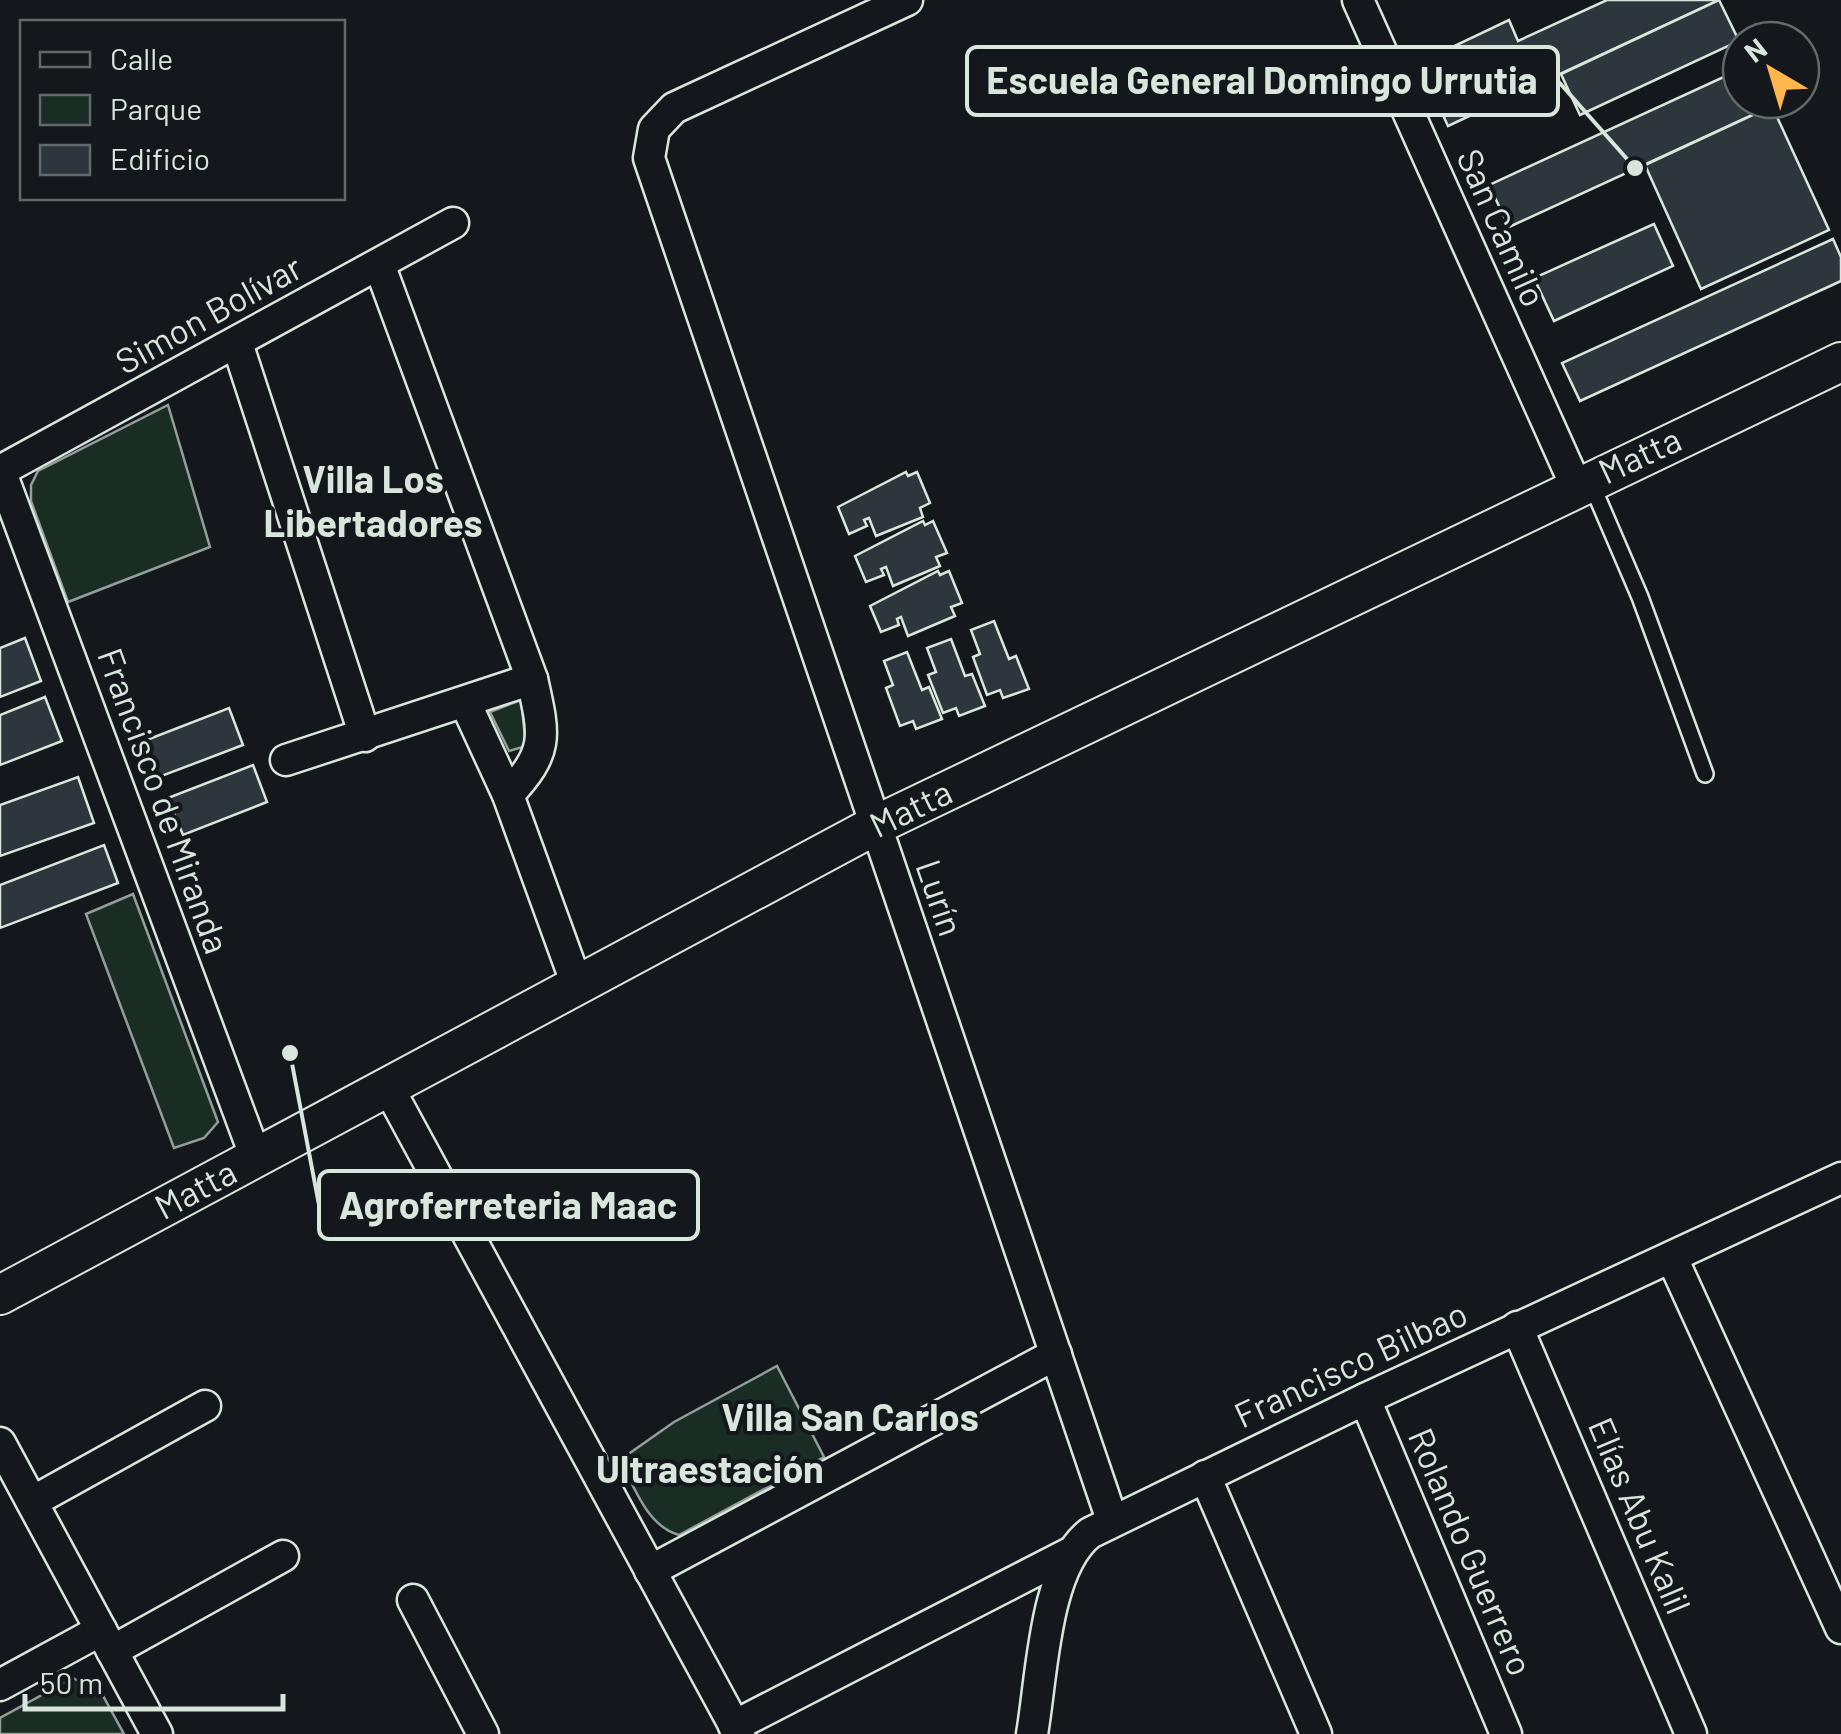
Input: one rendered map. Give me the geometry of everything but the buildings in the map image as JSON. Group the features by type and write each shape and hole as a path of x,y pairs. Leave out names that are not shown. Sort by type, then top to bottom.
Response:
{"street":[{"name":"Lurín","path":"907,0 674,108 654,130 649,144 652,176 1112,1520"},
{"name":"San Camilo","path":"1358,0 1583,482"},
{"name":"Simon Bolívar","path":"0,471 452,223"},
{"path":"379,264 532,680 542,722 538,763 508,795"},
{"path":"237,343 364,736"},
{"name":"Matta","path":"0,1294 874,826 1583,482 1841,362"},
{"name":"Francisco de Miranda","path":"0,471 256,1158"},
{"path":"286,760 532,680"},
{"path":"464,702 508,795 577,985"},
{"path":"388,1087 736,1730"},
{"name":"Francisco Bilbao","path":"736,1730 1070,1553 1090,1533 1112,1520 1517,1327 1839,1185"},
{"path":"1672,1258 1841,1628"},
{"name":"Elías Abu Kalil","path":"1517,1327 1691,1734"},
{"path":"650,1571 1056,1354"},
{"name":"Rolando Guerrero","path":"1365,1399 1506,1734"},
{"path":"32,1502 205,1406"},
{"path":"0,1443 157,1734"},
{"path":"1205,1476 1316,1734"},
{"path":"1032,1734 1058,1581 1070,1553"},
{"path":"0,1685 107,1641 283,1556"},
{"path":"413,1600 483,1734"}],"lane":[{"path":"1583,482 1640,597 1705,774"}],"green space":[{"path":"168,405 210,547 68,602 31,501 31,485 38,471"},
{"path":"521,700 526,746 509,751 490,712"},
{"path":"133,894 218,1122 204,1138 174,1148 86,914"},
{"path":"777,1366 824,1457 679,1535 658,1523 643,1505 620,1460 674,1422"},
{"path":"73,1678 102,1694 124,1734 0,1734 0,1718"}],"place":[{"name":"Escuela General Domingo Urrutia","path":"1635,168"},
{"name":"Agroferreteria Maac","path":"290,1053"}],"district":[{"name":"Villa Los Libertadores","path":"373,502"},
{"name":"Villa San Carlos","path":"850,1418"},
{"name":"Ultraestación","path":"710,1470"}]}
